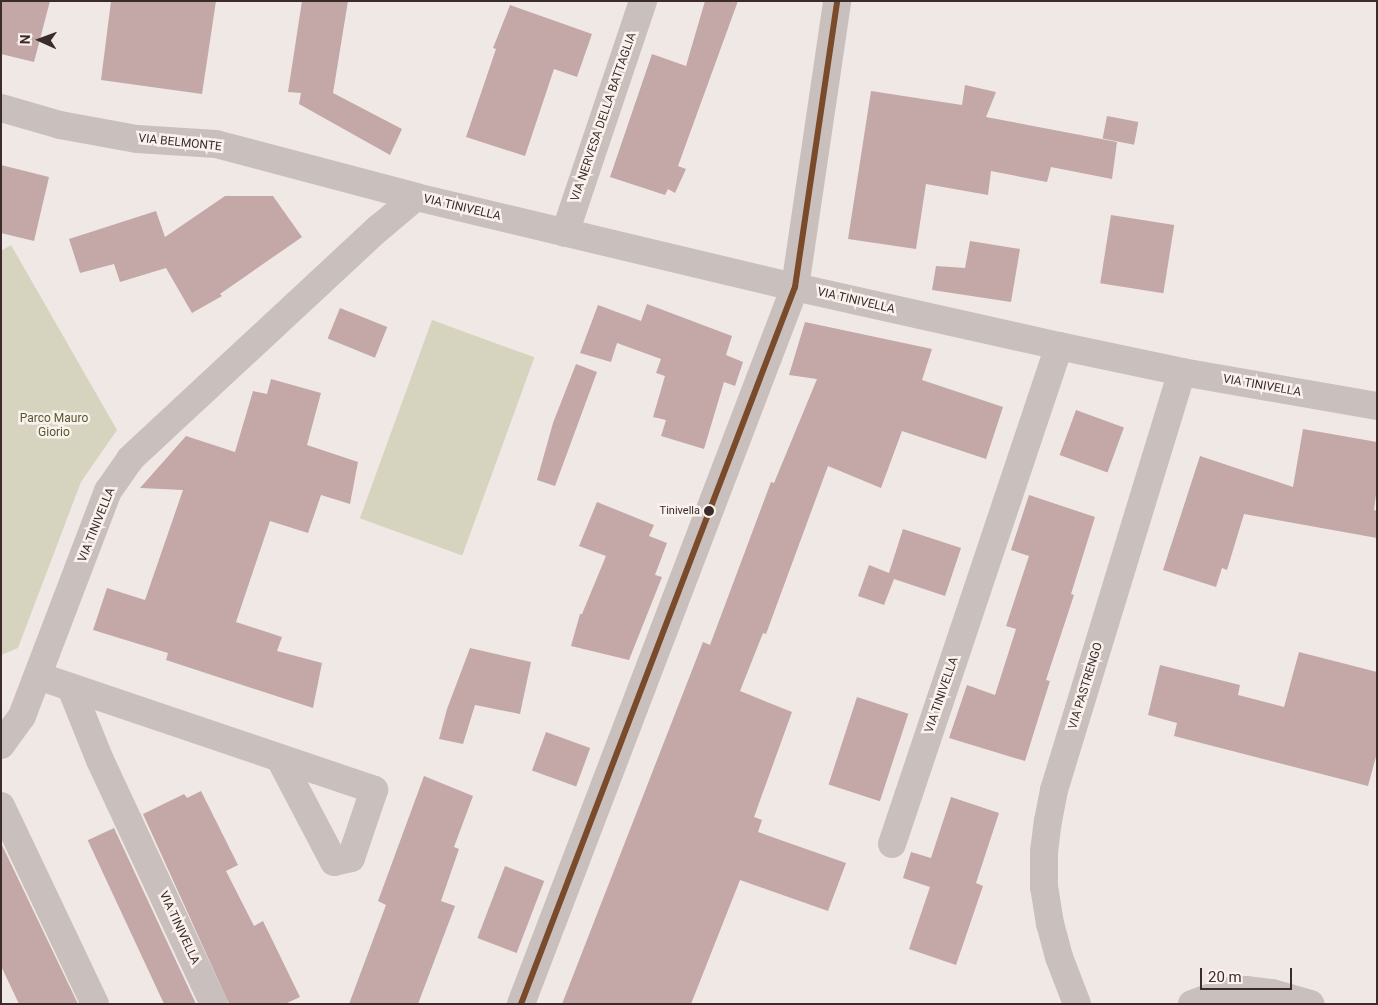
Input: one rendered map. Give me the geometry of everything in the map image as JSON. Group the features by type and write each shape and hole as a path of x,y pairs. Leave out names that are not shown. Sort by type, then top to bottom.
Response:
{"street":[{"name":"VIA NERVESA DELLA BATTAGLIA","path":"565,233 643,1"},
{"path":"521,1004 795,288 837,1"},
{"name":"VIA BELMONTE","path":"1,108 60,125 137,139 216,144 416,197"},
{"name":"VIA TINIVELLA","path":"1,745 22,716 108,490 130,459 379,228 416,197 795,288 1059,346 1182,372 1377,406"},
{"name":"VIA TINIVELLA","path":"892,844 1059,346"},
{"name":"VIA PASTRENGO","path":"1077,1004 1059,957 1050,924 1044,887 1044,852 1048,821 1054,790 1182,372"},
{"path":"38,676 280,759"},
{"name":"VIA TINIVELLA","path":"71,688 100,760 214,1004"},
{"path":"1,806 95,1004"},
{"path":"1192,1004 1227,992 1246,990 1272,993 1310,1004"}],"green space":[{"name":"Parco Mauro Giorio","path":"11,245 117,430 81,482 18,648 1,655 1,251"},
{"path":"432,320 534,357 462,556 360,518"}],"building":[{"path":"1,1 50,1 34,62 1,54"},
{"path":"111,1 216,1 202,94 101,80"},
{"path":"302,1 348,1 333,93 402,129 390,155 299,104 301,93 288,92"},
{"path":"705,1 738,1 678,166 686,169 675,193 668,189 665,195 610,177 652,54 686,66"},
{"path":"510,5 592,34 577,77 554,69 525,156 466,137 496,49 493,48"},
{"path":"965,85 996,92 986,117 1117,142 1112,179 1051,167 1047,182 991,171 988,195 926,184 916,249 848,239 871,91 962,105"},
{"path":"1107,116 1138,122 1134,145 1103,139"},
{"path":"1,165 49,177 34,241 1,233"},
{"path":"225,196 273,196 302,237 220,294 222,296 192,313 166,268 120,282 114,264 80,273 69,239 156,211 165,237"},
{"path":"1111,215 1174,225 1163,293 1100,283"},
{"path":"970,241 1020,249 1011,302 932,290 936,266 965,268"},
{"path":"647,304 732,336 726,355 743,362 735,386 724,382 704,449 661,436 666,420 653,417 665,376 656,373 661,359 617,343 611,362 580,353 598,305 641,321"},
{"path":"340,308 387,327 375,358 328,339"},
{"path":"805,322 932,349 922,380 1003,407 986,459 902,431 881,488 828,466 766,634 763,633 740,691 792,712 754,817 762,820 758,832 846,863 828,911 740,880 691,1004 562,1004 703,642 710,645 771,482 774,483 817,379 789,375"},
{"path":"576,364 597,372 555,486 537,480 553,423"},
{"path":"271,379 321,393 307,445 358,462 350,504 321,495 308,533 270,521 236,622 282,637 277,651 322,663 313,708 166,660 168,653 93,630 107,588 145,600 183,490 140,488 186,436 235,452 253,391 267,394"},
{"path":"1076,410 1124,427 1108,473 1060,455"},
{"path":"1303,429 1377,442 1377,487 1374,510 1377,511 1377,538 1244,514 1227,570 1222,568 1216,587 1163,570 1200,456 1293,487"},
{"path":"1029,495 1095,517 1071,594 1074,595 1046,680 1050,681 1025,761 949,738 967,685 995,695 1016,629 1006,626 1029,556 1011,550"},
{"path":"597,502 654,525 649,536 667,543 655,575 662,577 629,660 571,646 580,614 582,614 606,556 579,546"},
{"path":"903,529 961,548 945,596 894,579 884,605 858,596 869,565 889,573"},
{"path":"470,648 531,662 520,714 475,705 463,744 439,739 447,709"},
{"path":"1299,652 1377,672 1377,753 1368,786 1174,736 1177,723 1148,715 1160,665 1240,685 1238,695 1284,707"},
{"path":"857,697 908,714 880,801 829,784"},
{"path":"546,732 590,748 576,787 532,771"},
{"path":"424,776 473,796 454,847 459,849 441,901 455,906 418,1004 349,1004 386,905 378,901"},
{"path":"201,791 238,865 226,871 254,926 263,921 300,997 285,1004 229,1004 143,814 184,794 187,798"},
{"path":"951,797 999,813 976,883 983,886 956,965 909,949 930,887 903,878 911,852 931,858"},
{"path":"114,828 196,1004 164,1004 88,840"},
{"path":"1,843 78,1004 19,1004 1,966"},
{"path":"505,866 544,881 517,953 477,938"}],"transit line":[{"path":"521,1004 795,287 837,1"}],"place":[{"name":"Tinivella","path":"709,511"}]}
